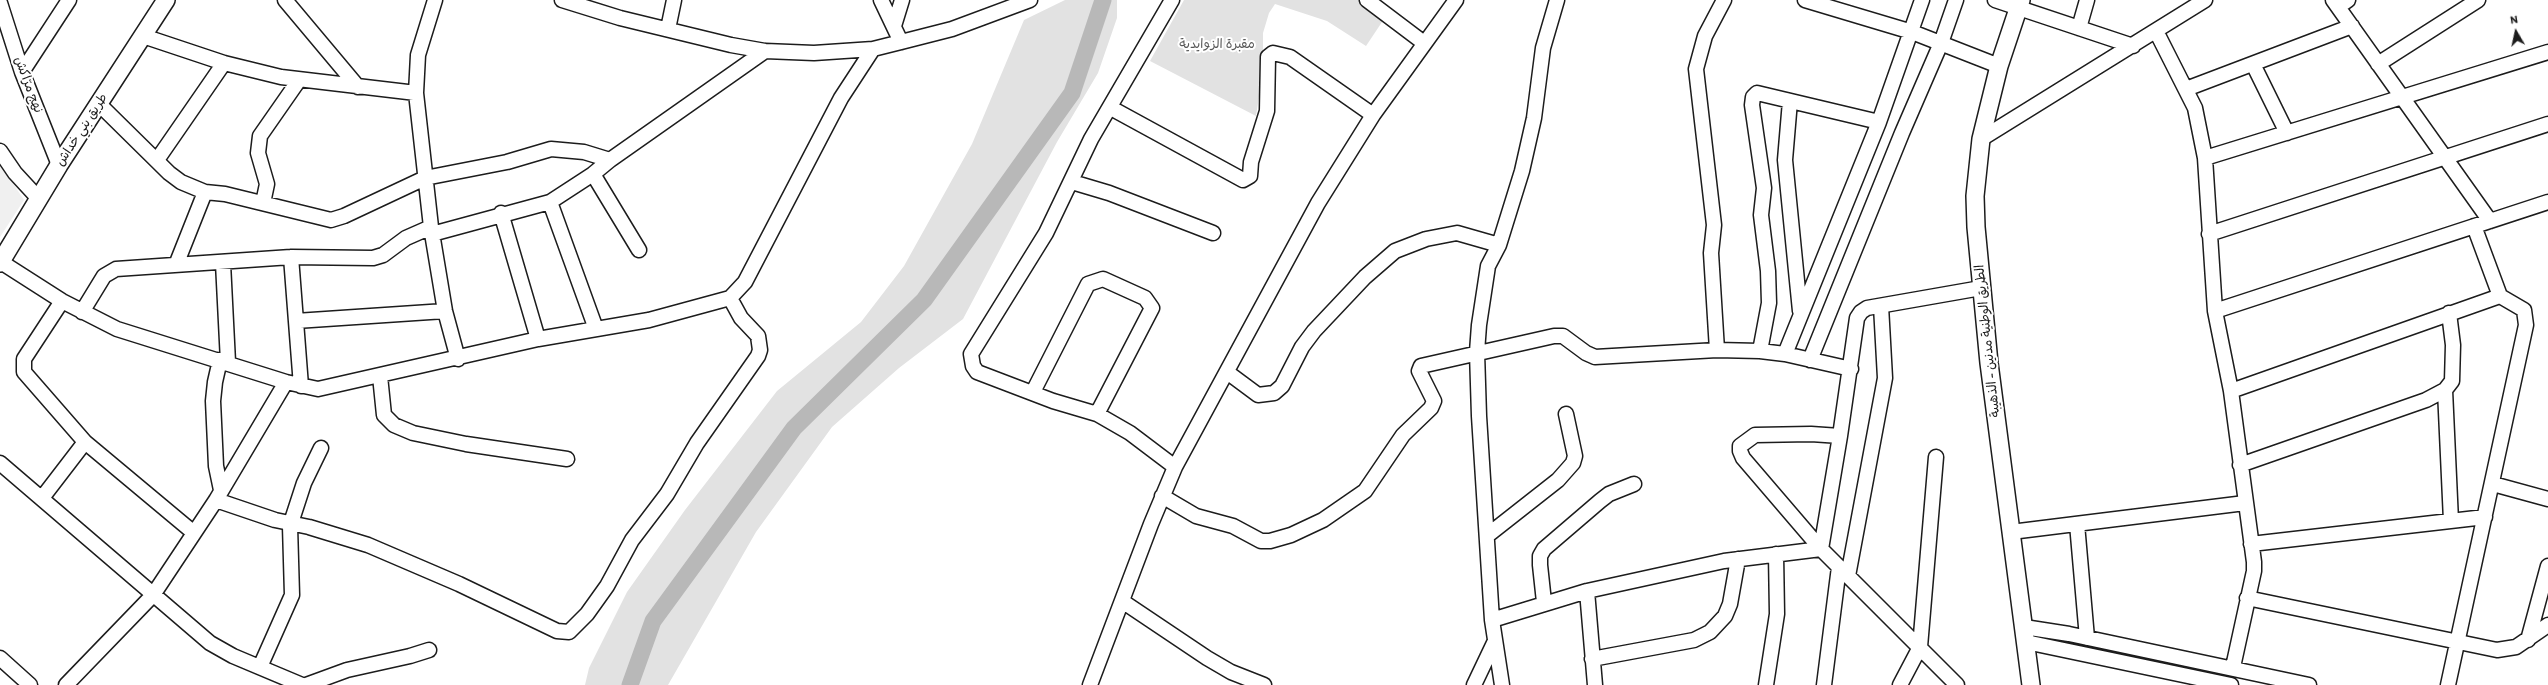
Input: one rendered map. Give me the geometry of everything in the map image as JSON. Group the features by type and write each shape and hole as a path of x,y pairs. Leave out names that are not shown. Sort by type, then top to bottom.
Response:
{"main road":[{"name":"طريق بني خداش","path":"0,262 59,165 166,0"},
{"name":"الطريق الوطنية مدنين - الذهيبة","path":"2020,4 1999,66 1981,139 1975,196 1981,288 2010,532 2032,685"}],"street":[{"path":"22,72 69,0"},
{"path":"285,0 358,87"},
{"path":"435,0 418,55 416,93 432,231 445,311 458,359"},
{"path":"562,0 620,18 765,51 814,53 873,49 959,26 1030,0"},
{"path":"668,29 674,0"},
{"path":"881,0 901,42"},
{"path":"894,26 902,0"},
{"path":"1172,0 1092,139 1072,182 1020,278 971,354 973,366 977,372 1098,414 1130,433 1175,468"},
{"path":"1367,0 1424,43"},
{"path":"1090,685 1162,496 1175,468 1318,203 1373,115 1456,0"},
{"path":"1502,685 1494,643 1492,620 1488,535 1479,416 1477,352 1488,266 1499,245 1524,164 1534,118 1542,48 1557,0"},
{"path":"1717,350 1711,253 1711,238 1714,225 1696,69 1705,36 1724,0"},
{"path":"1805,0 1912,32 1999,66"},
{"path":"1785,354 1879,122 1912,32 1922,0"},
{"path":"1810,360 1902,132 1941,43 1956,0"},
{"path":"1995,0 2020,4 2079,28 2133,46"},
{"path":"2079,28 2087,0"},
{"path":"1981,139 2205,0"},
{"path":"2378,64 2478,0"},
{"path":"2340,2 2352,26 2378,64 2490,221"},
{"name":"نهج مرّاكش","path":"0,3 22,72 59,165"},
{"path":"2186,89 2352,26"},
{"path":"2156,31 2195,108 2205,158 2215,311 2231,391 2244,503 2254,571 2233,667"},
{"path":"143,36 224,63 299,80 416,93"},
{"path":"0,262 82,312 132,334 224,361 286,382 318,390 458,359 538,339 649,320 730,298 745,282 841,98 873,49"},
{"path":"82,312 104,276 110,270 291,258 378,257 406,238 501,213 550,202 594,174 610,160 765,51"},
{"path":"2205,158 2548,52"},
{"path":"1111,108 1243,180 1250,176 1252,162 1267,111 1268,57 1273,53 1290,57 1373,115"},
{"path":"157,160 224,63"},
{"path":"2253,64 2287,133"},
{"path":"263,203 267,184 258,153 260,136 299,80"},
{"path":"1760,351 1768,303 1768,271 1762,215 1764,188 1752,105 1757,92 1879,122"},
{"path":"1790,100 1786,160 1800,314"},
{"path":"99,104 181,182 205,192 225,194 325,218 337,219 425,178 507,162 551,149 584,152 610,160"},
{"path":"2209,234 2548,124"},
{"path":"0,151 12,169 39,199"},
{"path":"594,174 639,250"},
{"path":"1072,182 1109,193 1213,233"},
{"path":"176,265 205,192"},
{"path":"550,202 596,329"},
{"path":"2215,311 2548,202"},
{"path":"501,213 538,339"},
{"path":"2448,685 2456,640 2493,484 2526,318 2524,310 2500,296 2474,226"},
{"path":"1227,372 1258,395 1274,393 1282,386 1302,347 1314,331 1365,277 1395,251 1420,241 1457,233 1499,245"},
{"path":"291,258 301,386"},
{"path":"219,495 213,401 214,382 224,361 224,263"},
{"path":"1033,392 1088,284 1104,279 1145,298 1152,308 1150,316 1098,414"},
{"path":"1821,549 1851,369 1857,318 1866,308 1981,288"},
{"path":"2231,391 2500,296"},
{"path":"219,495 275,520 291,522 374,548 459,584 557,631 569,632 580,623 606,586 632,540 667,494 697,443 758,356 760,350 758,336 742,318 730,298"},
{"path":"62,301 24,359 23,367 27,378 85,442 194,533"},
{"path":"1824,685 1843,572 1884,378 1881,306"},
{"path":"296,321 445,311"},
{"path":"2240,464 2426,400 2445,390 2452,381 2453,345 2449,313"},
{"path":"1162,496 1196,516 1233,526 1261,541 1270,541 1291,534 1323,520 1368,487 1403,435 1433,405 1432,396 1419,371 1421,366 1477,352 1554,336 1563,336 1586,353 1595,357 1717,350 1760,351 1785,354 1851,369"},
{"path":"380,376 384,415 394,425 413,433 466,444 567,459"},
{"path":"66,685 153,595 219,495 286,382"},
{"path":"2445,390 2452,521"},
{"path":"1488,535 1558,480 1573,463 1575,456 1566,414"},
{"path":"1840,436 1755,435 1740,446 1743,458 1821,549 1957,685"},
{"path":"42,498 85,442"},
{"path":"260,667 292,595 291,522 304,483 321,448"},
{"path":"1900,685 1920,647 1936,457"},
{"path":"0,462 210,643 302,685"},
{"path":"1544,602 1540,564 1540,556 1544,549 1609,494 1634,484"},
{"path":"2493,484 2548,499"},
{"path":"2010,532 2244,503"},
{"path":"2251,544 2485,517"},
{"path":"2077,524 2087,638"},
{"path":"1492,620 1544,602 1587,591 1738,559 1821,549"},
{"path":"1766,685 1777,614 1776,554"},
{"path":"1592,659 1694,640 1710,632 1726,616 1730,604 1738,559"},
{"path":"2528,640 2548,566"},
{"path":"1587,591 1595,685"},
{"path":"2247,598 2506,650 2528,640 2548,625"},
{"path":"1122,601 1207,658 1260,684"},
{"path":"2025,634 2087,638 2233,667 2308,685"},
{"path":"2025,634 2232,685"},
{"path":"1474,685 1494,643"},
{"path":"306,685 347,670 410,656 429,650"},
{"path":"0,658 30,685"}],"shaded area":[{"path":"0,164 24,200 0,237"}],"green space":[{"path":"1065,0 1117,0 1117,18 1098,73 1057,142 963,319 899,368 832,427 756,532 668,685 585,685 589,668 627,592 685,510 777,391 861,322 904,266 972,144 1024,20"},
{"name":"مقبرة الزوايدية","path":"1184,0 1362,0 1384,19 1366,46 1327,21 1275,4 1269,13 1263,33 1263,70 1256,116 1150,61"}],"waterway":[{"path":"630,685 653,621 794,428 924,300 1072,93 1103,0"}]}
